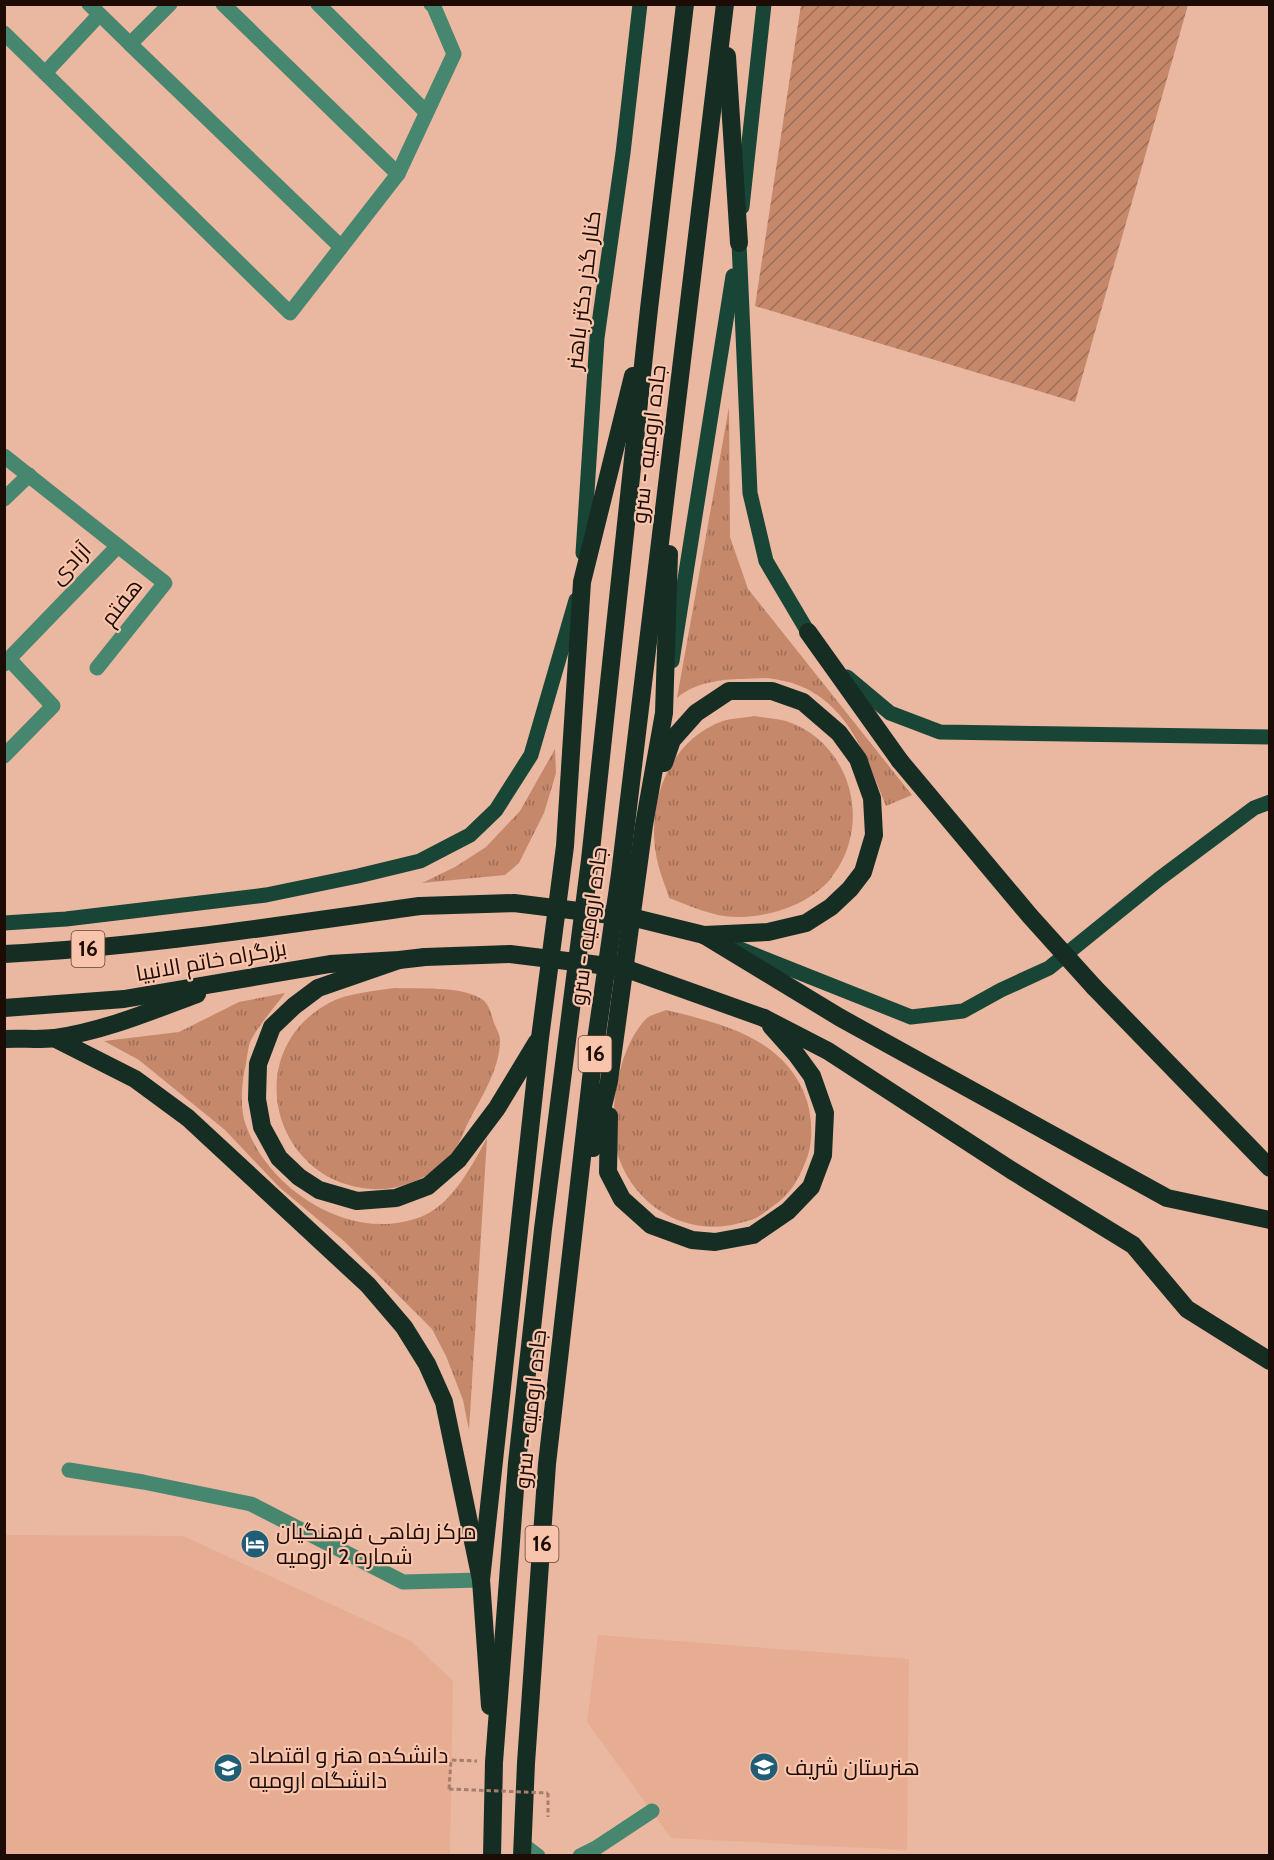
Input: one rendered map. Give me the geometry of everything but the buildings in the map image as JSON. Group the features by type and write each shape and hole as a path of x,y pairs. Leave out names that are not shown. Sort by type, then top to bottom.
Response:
{"highway":[{"name":"جاده ارومیه - سرو","path":"492,1856 494,1762 517,1462 543,1229 590,860 649,309 685,4"},
{"path":"725,8 739,243"},
{"name":"جاده ارومیه - سرو","path":"525,1852 547,1464 593,1061 620,874 725,8"},
{"path":"481,1580 540,1038 565,846 582,582 649,309"},
{"path":"573,1234 609,1080 644,825 664,713 673,433"},
{"path":"808,632 900,760 1030,916 1094,987 1269,1168"},
{"path":"644,825 672,740 696,713 729,691 772,691 803,702 839,733 858,759 872,798 874,835 863,872 850,889 831,907 806,923 768,932 704,935"},
{"name":"بزرگراه خاتم الانبیا","path":"4,954 78,950 170,940 420,906 514,903 635,918 704,935"},
{"path":"704,935 838,1017 1167,1198 1269,1220"},
{"name":"بزرگراه خاتم الانبیا","path":"4,1008 124,999 330,964 425,957 510,954 624,968 764,1018 828,1051 1011,1170 1133,1245 1187,1309 1269,1361"},
{"path":"399,960 318,988 294,1006 272,1028 258,1064 257,1098 262,1127 279,1158 299,1177 319,1190 357,1201 396,1198 428,1186 458,1160 497,1108 540,1038"},
{"path":"4,1039 54,1038 137,1016 240,978"},
{"path":"609,1080 608,1172 622,1199 651,1225 692,1240 715,1242 753,1235 788,1211 811,1187 824,1155 825,1113 812,1076 764,1018"},
{"path":"54,1038 135,1079 188,1118 368,1285 404,1327 427,1364 444,1402 481,1580 494,1762"}],"main road":[{"name":"کنار گذر دکتر باهنر","path":"4,923 66,919 266,895 358,876 420,861 470,835 496,810 531,755 582,582 597,338 640,4"},
{"path":"664,713 739,243 764,4"},
{"path":"739,243 750,493 766,561 808,632 851,682 890,713 940,732 1269,737"},
{"path":"704,935 911,1017 963,1011 1000,990 1048,968 1159,879 1254,808 1269,802"}],"street":[{"path":"130,44 170,4"},
{"path":"223,4 398,174"},
{"path":"318,4 426,112"},
{"path":"4,33 290,313 398,174 454,54 431,4"},
{"path":"45,73 94,10 341,247"},
{"name":"آزادی","path":"4,456 118,546 7,662"},
{"path":"4,500 28,475"},
{"name":"هفتم","path":"97,668 165,583 118,546"},
{"path":"4,756 53,706 7,662"},
{"path":"69,1470 251,1504 403,1582 481,1580"},
{"path":"580,1856 652,1811"},
{"path":"525,1852 538,1856"}],"path":[{"path":"494,1762 451,1760 449,1789 548,1793 548,1817"}],"shaded area":[{"name":"دانشکده هنر و اقتصاد دانشگاه ارومیه","path":"5,1535 183,1536 411,1641 453,1681 450,1855 5,1855"},
{"name":"هنرستان شریف","path":"598,1635 909,1659 907,1850 671,1838 587,1722"}],"green space":[{"path":"801,5 1188,5 1075,402 755,306"},
{"path":"729,407 730,537 748,589 912,795 886,806 859,743 847,725 834,709 817,695 798,685 770,678 725,680 699,685 677,698"},
{"path":"754,716 786,721 807,731 824,745 838,762 847,782 852,803 852,825 848,847 838,868 827,883 808,898 798,904 764,915 721,916 669,898 656,854 655,814 666,775 688,742 704,730 723,721"},
{"path":"555,749 556,773 544,813 519,863 505,875 422,883 455,867 486,847 520,811"},
{"path":"395,988 450,990 472,994 480,998 489,1008 499,1034 499,1052 489,1083 459,1143 450,1155 432,1172 419,1180 395,1187 372,1189 338,1181 310,1164 291,1140 279,1111 277,1081 284,1051 301,1024 336,1000 361,993"},
{"path":"285,993 250,1042 243,1077 242,1098 244,1119 255,1145 271,1168 291,1189 315,1205 342,1217 370,1223 398,1223 425,1215 445,1201 461,1181 487,1138 469,1430 463,1400 446,1356 432,1329 345,1242 279,1187 225,1130 139,1060 104,1041 179,1032 239,1002"},
{"path":"666,1010 710,1021 751,1038 769,1049 785,1063 798,1080 807,1101 811,1135 810,1148 802,1170 795,1184 785,1196 754,1219 718,1227 700,1226 666,1215 639,1192 628,1178 620,1161 614,1127 614,1107 621,1067 636,1032 646,1019"}],"place":[{"name":"مرکز رفاهی فرهنگیان شماره 2 ارومیه","path":"255,1544"},
{"name":"هنرستان شریف","path":"764,1767"},
{"name":"دانشکده هنر و اقتصاد دانشگاه ارومیه","path":"228,1768"}]}
